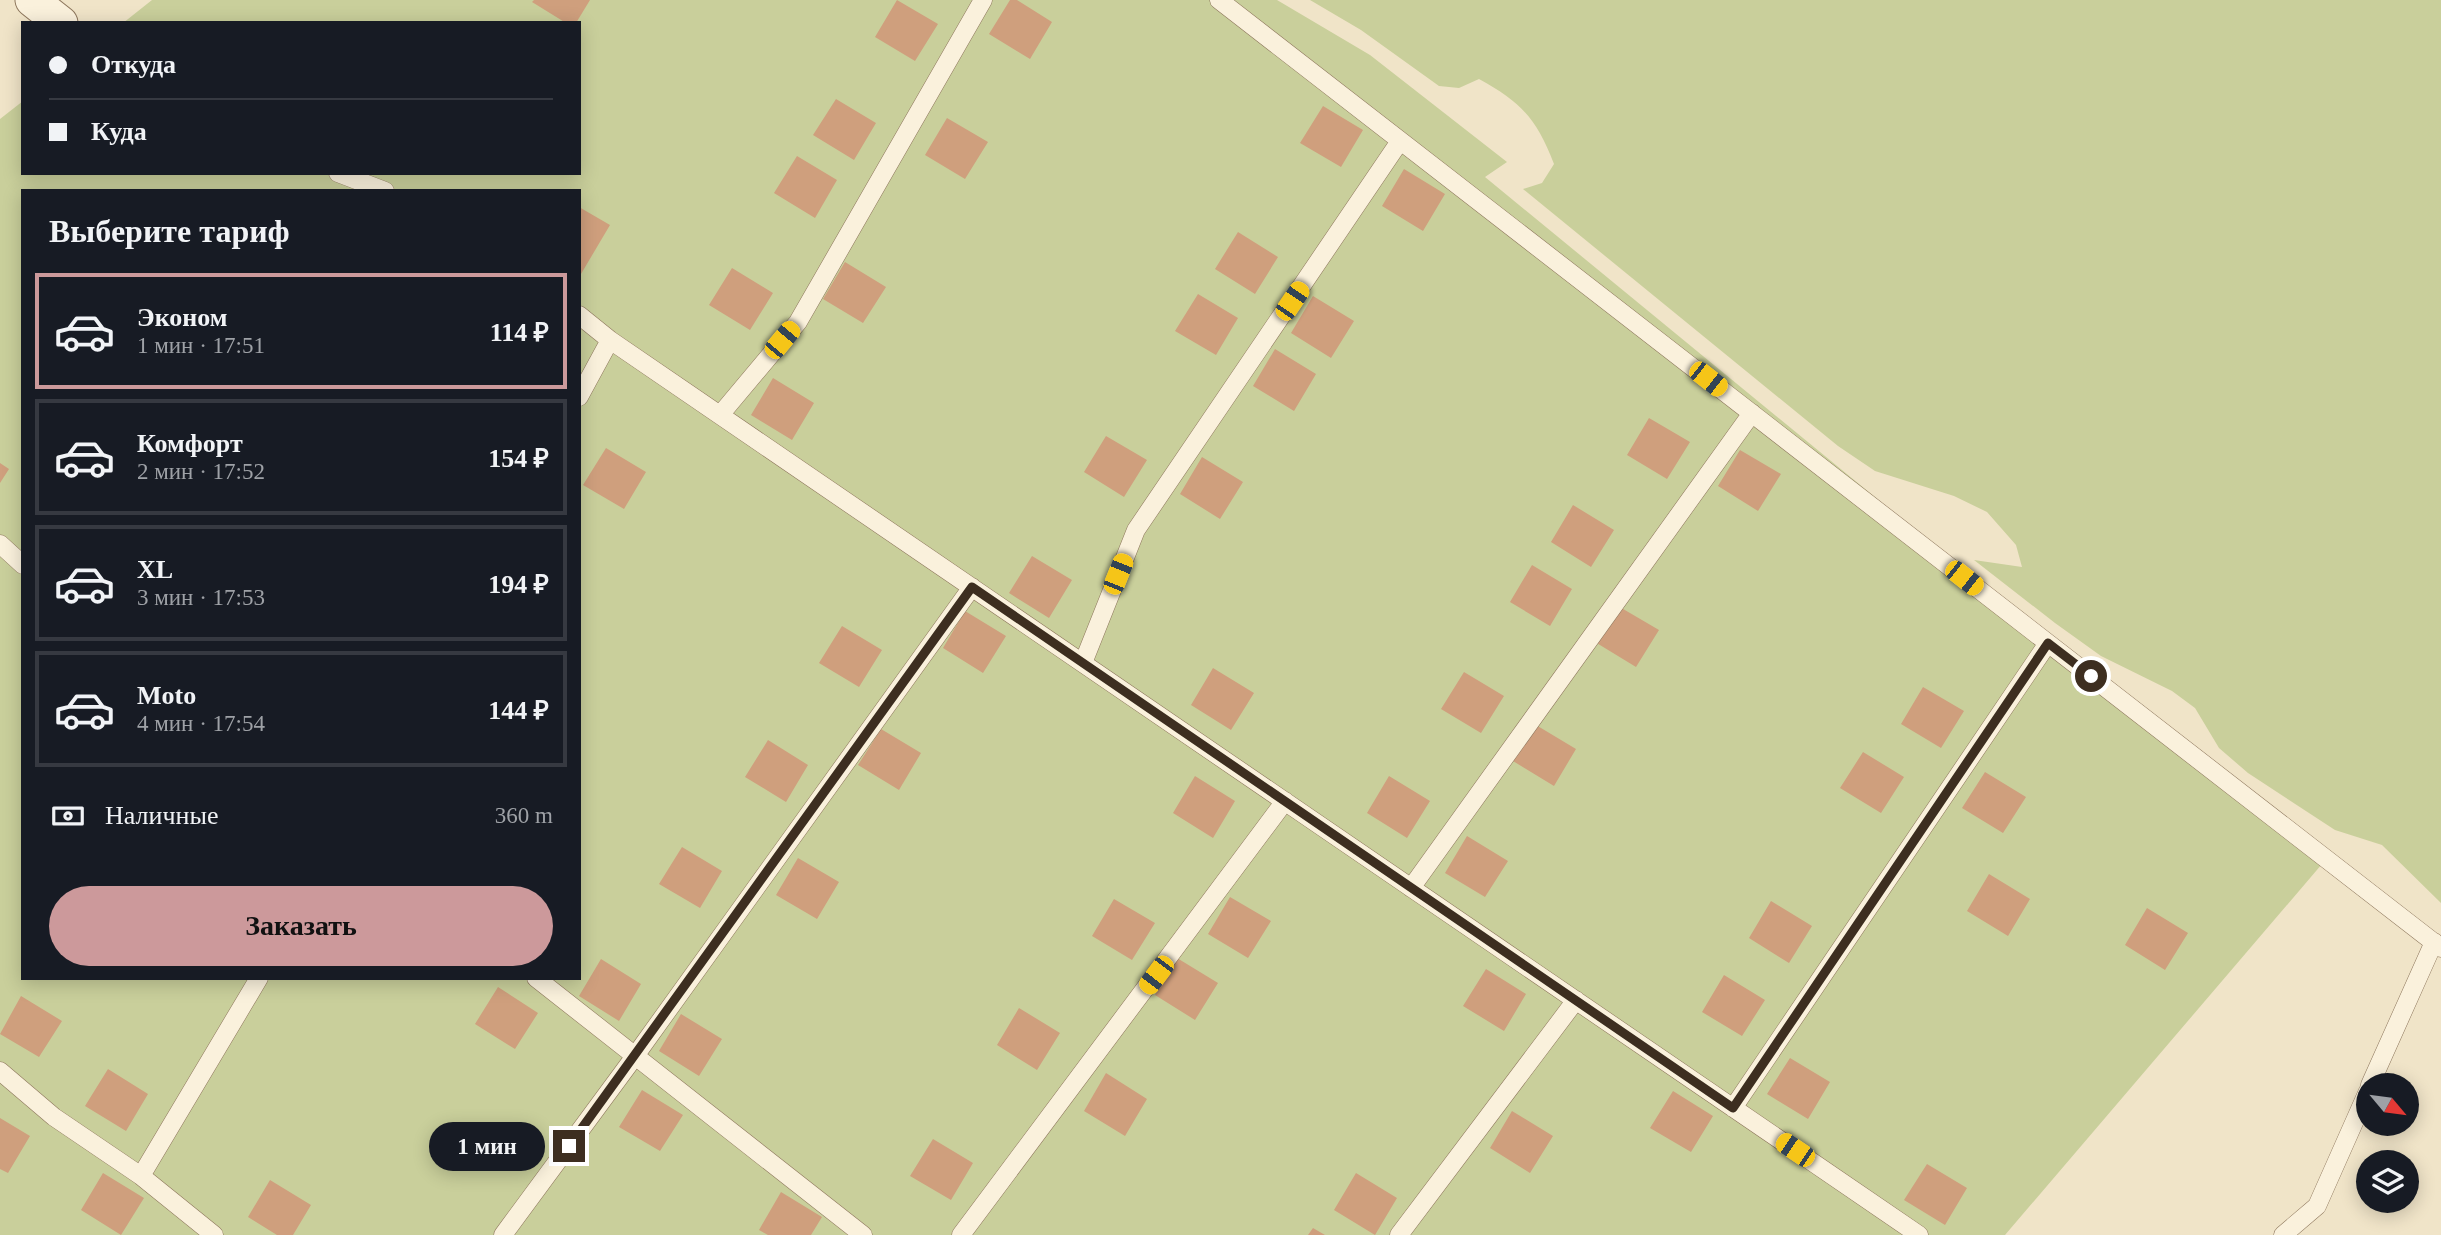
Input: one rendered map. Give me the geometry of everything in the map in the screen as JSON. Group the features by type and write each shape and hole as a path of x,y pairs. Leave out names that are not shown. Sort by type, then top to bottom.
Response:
{"street":[{"path":"32,0 58,21"}],"lane":[{"path":"720,415 798,321 983,0"},
{"path":"1219,0 2437,945 2376,1073"},
{"path":"1083,663 1136,530 1401,141"},
{"path":"343,175 380,189"},
{"path":"581,317 610,340 1919,1235"},
{"path":"581,393 610,340"},
{"path":"1411,888 1752,413"},
{"path":"0,544 21,563"},
{"path":"503,1235 972,587"},
{"path":"1733,1108 2048,643"},
{"path":"961,1235 1285,802"},
{"path":"141,1176 257,980"},
{"path":"539,980 863,1235"},
{"path":"1399,1235 1576,1000"},
{"path":"0,1071 54,1117 141,1176 214,1235"},
{"path":"2283,1235 2317,1206 2356,1118"}],"green space":[{"path":"152,0 1277,0 1370,55 1507,162 1485,177 2322,864 2005,1235 0,1235 0,119 21,103 21,175 581,175 581,21 126,21"},
{"path":"1310,0 2441,0 2441,903 2382,845 2335,830 2248,773 2219,748 2195,708 2172,691 2101,656 1974,560 2022,567 2016,545 1987,512 1954,496 1875,471 1838,446 1523,189 1542,183 1554,164 1534,123 1517,104 1479,79 1459,88 1439,86 1361,30"}],"building":[{"path":"590,0 577,21 563,21 532,2"},
{"path":"897,0 938,24 915,61 875,37"},
{"path":"1010,0 1017,0 1052,22 1030,59 989,34"},
{"path":"836,99 876,123 854,160 813,135"},
{"path":"1323,106 1363,130 1341,167 1300,143"},
{"path":"947,118 988,142 965,179 925,155"},
{"path":"797,156 837,180 815,218 774,193"},
{"path":"1404,169 1445,194 1423,231 1382,206"},
{"path":"581,208 610,225 581,274"},
{"path":"1238,232 1278,257 1255,294 1215,269"},
{"path":"845,262 886,287 863,323 823,299"},
{"path":"732,268 773,293 750,330 709,305"},
{"path":"1198,294 1238,318 1216,355 1175,331"},
{"path":"1313,296 1354,321 1331,358 1291,333"},
{"path":"1275,349 1316,374 1294,411 1253,386"},
{"path":"773,378 814,403 792,440 751,415"},
{"path":"1649,418 1690,442 1667,479 1627,455"},
{"path":"1106,436 1147,460 1124,497 1084,472"},
{"path":"606,448 646,472 624,509 583,485"},
{"path":"1740,450 1781,474 1758,511 1718,486"},
{"path":"1202,457 1243,482 1220,519 1180,494"},
{"path":"0,463 9,469 0,483"},
{"path":"1573,505 1614,530 1591,567 1551,542"},
{"path":"1032,556 1072,580 1049,618 1009,593"},
{"path":"1532,565 1572,589 1550,626 1510,602"},
{"path":"1618,606 1659,630 1636,667 1595,642"},
{"path":"965,611 1006,636 983,673 943,648"},
{"path":"842,626 882,650 859,687 819,663"},
{"path":"1213,668 1254,693 1231,730 1191,705"},
{"path":"1464,672 1504,696 1481,733 1441,709"},
{"path":"1923,687 1964,711 1941,748 1901,724"},
{"path":"1536,725 1576,749 1554,786 1513,761"},
{"path":"881,729 921,753 899,790 858,765"},
{"path":"768,740 808,765 786,802 745,777"},
{"path":"1863,752 1904,777 1881,813 1840,788"},
{"path":"1985,772 2026,797 2003,833 1962,808"},
{"path":"1195,776 1235,801 1213,838 1173,813"},
{"path":"1389,776 1430,801 1407,838 1367,813"},
{"path":"1467,836 1508,861 1485,897 1445,873"},
{"path":"682,847 722,871 700,908 659,884"},
{"path":"798,858 839,882 817,919 776,895"},
{"path":"1989,874 2030,899 2008,936 1967,911"},
{"path":"1230,897 1271,921 1248,958 1208,934"},
{"path":"1114,899 1155,923 1132,960 1092,936"},
{"path":"1771,901 1812,926 1789,963 1749,938"},
{"path":"2147,908 2188,933 2165,970 2125,945"},
{"path":"1177,958 1218,983 1195,1020 1155,995"},
{"path":"601,959 641,984 619,1021 579,996"},
{"path":"1486,969 1526,994 1504,1031 1463,1006"},
{"path":"1724,975 1765,1000 1742,1036 1702,1012"},
{"path":"498,987 538,1013 515,1049 475,1024"},
{"path":"21,996 62,1021 39,1057 0,1034"},
{"path":"1019,1008 1060,1033 1037,1070 997,1045"},
{"path":"681,1014 722,1039 699,1076 659,1051"},
{"path":"1790,1058 1830,1082 1808,1119 1767,1094"},
{"path":"108,1069 148,1094 126,1131 85,1106"},
{"path":"1106,1073 1147,1099 1125,1136 1084,1111"},
{"path":"642,1090 683,1115 660,1151 619,1127"},
{"path":"1673,1091 1713,1116 1691,1152 1650,1128"},
{"path":"1512,1111 1553,1136 1530,1173 1490,1148"},
{"path":"0,1118 30,1136 8,1173 0,1169"},
{"path":"933,1139 973,1163 951,1200 910,1176"},
{"path":"1927,1164 1967,1188 1945,1225 1904,1200"},
{"path":"103,1173 144,1198 121,1235 81,1210"},
{"path":"1356,1173 1397,1198 1375,1235 1334,1210"},
{"path":"270,1180 311,1205 293,1235 277,1235 248,1217"},
{"path":"781,1192 822,1217 811,1235 768,1235 759,1230"},
{"path":"1313,1228 1325,1235 1308,1235"}],"route":[{"path":"569,1146 972,587 1733,1108 2048,643 2091,676"}]}
